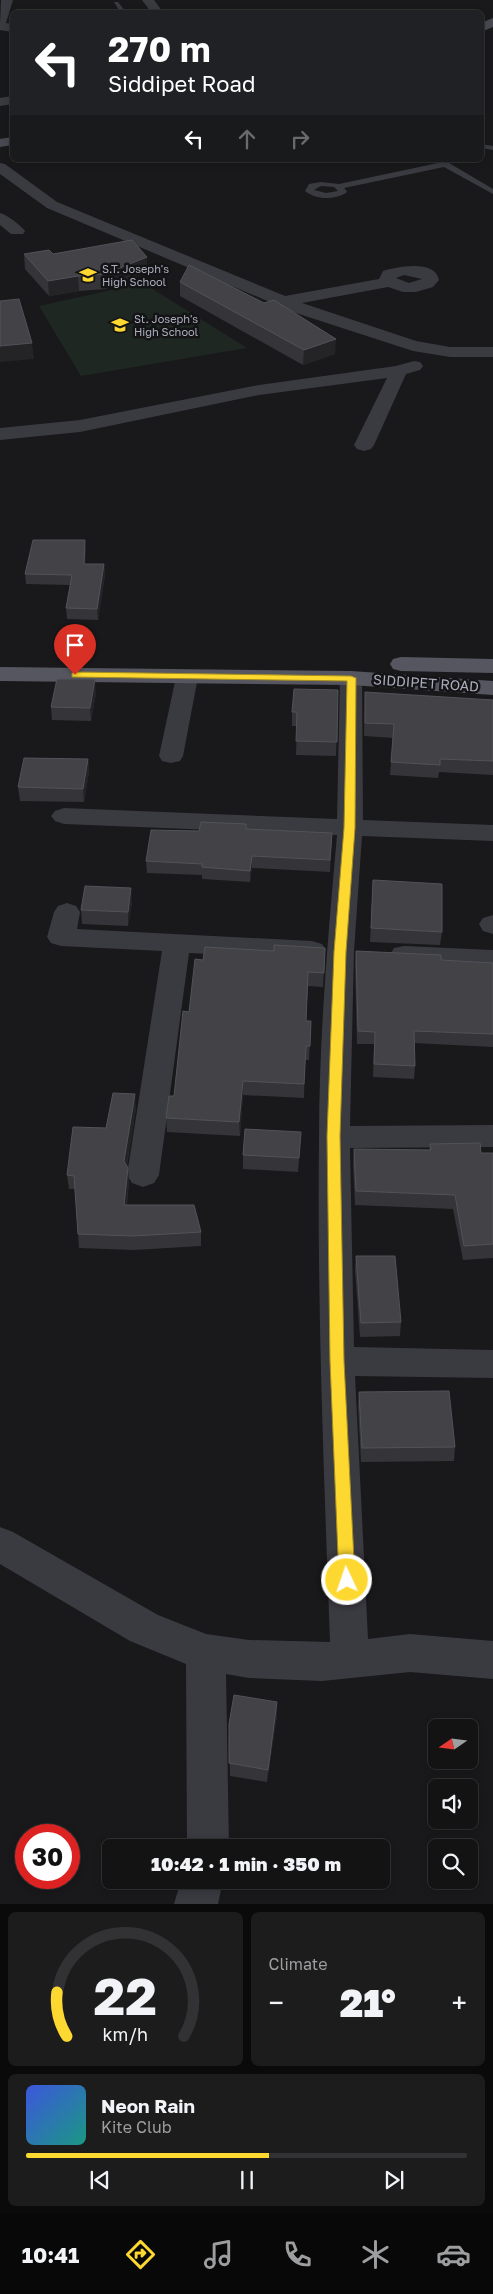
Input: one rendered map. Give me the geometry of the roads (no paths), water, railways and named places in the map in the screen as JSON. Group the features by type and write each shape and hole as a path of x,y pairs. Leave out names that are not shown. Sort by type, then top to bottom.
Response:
{"main road":[{"name":"SIDDIPET ROAD","path":"0,656 493,666"},
{"name":"SIDDIPET ROAD","path":"0,674 351,678 493,688"}],"street":[{"path":"0,25 7,0"},
{"path":"0,167 52,205 284,302 413,346 450,352 493,352"},
{"path":"0,218 18,231"},
{"path":"284,302 390,282"},
{"path":"0,442 0,433 80,426 240,394 399,371 450,352"},
{"path":"364,445 399,371"},
{"path":"171,756 187,677"},
{"path":"350,1660 337,1361 334,1136 340,952 350,828 351,678"},
{"path":"64,816 493,834"},
{"path":"67,912 61,936 177,944 493,959"},
{"path":"143,1175 177,944"},
{"path":"334,1136 493,1136"},
{"path":"337,1361 493,1364"},
{"path":"0,1544 144,1628 206,1653 249,1659 322,1662 410,1652 493,1660"},
{"path":"206,1653 208,1839"},
{"path":"196,1904 200,1889"}],"lane":[{"path":"116,3 121,10"},
{"path":"340,186 441,162 493,192"}],"place":[{"name":"S.T. Joseph's High School","path":"88,275"},
{"name":"St. Joseph's High School","path":"120,325"}]}
